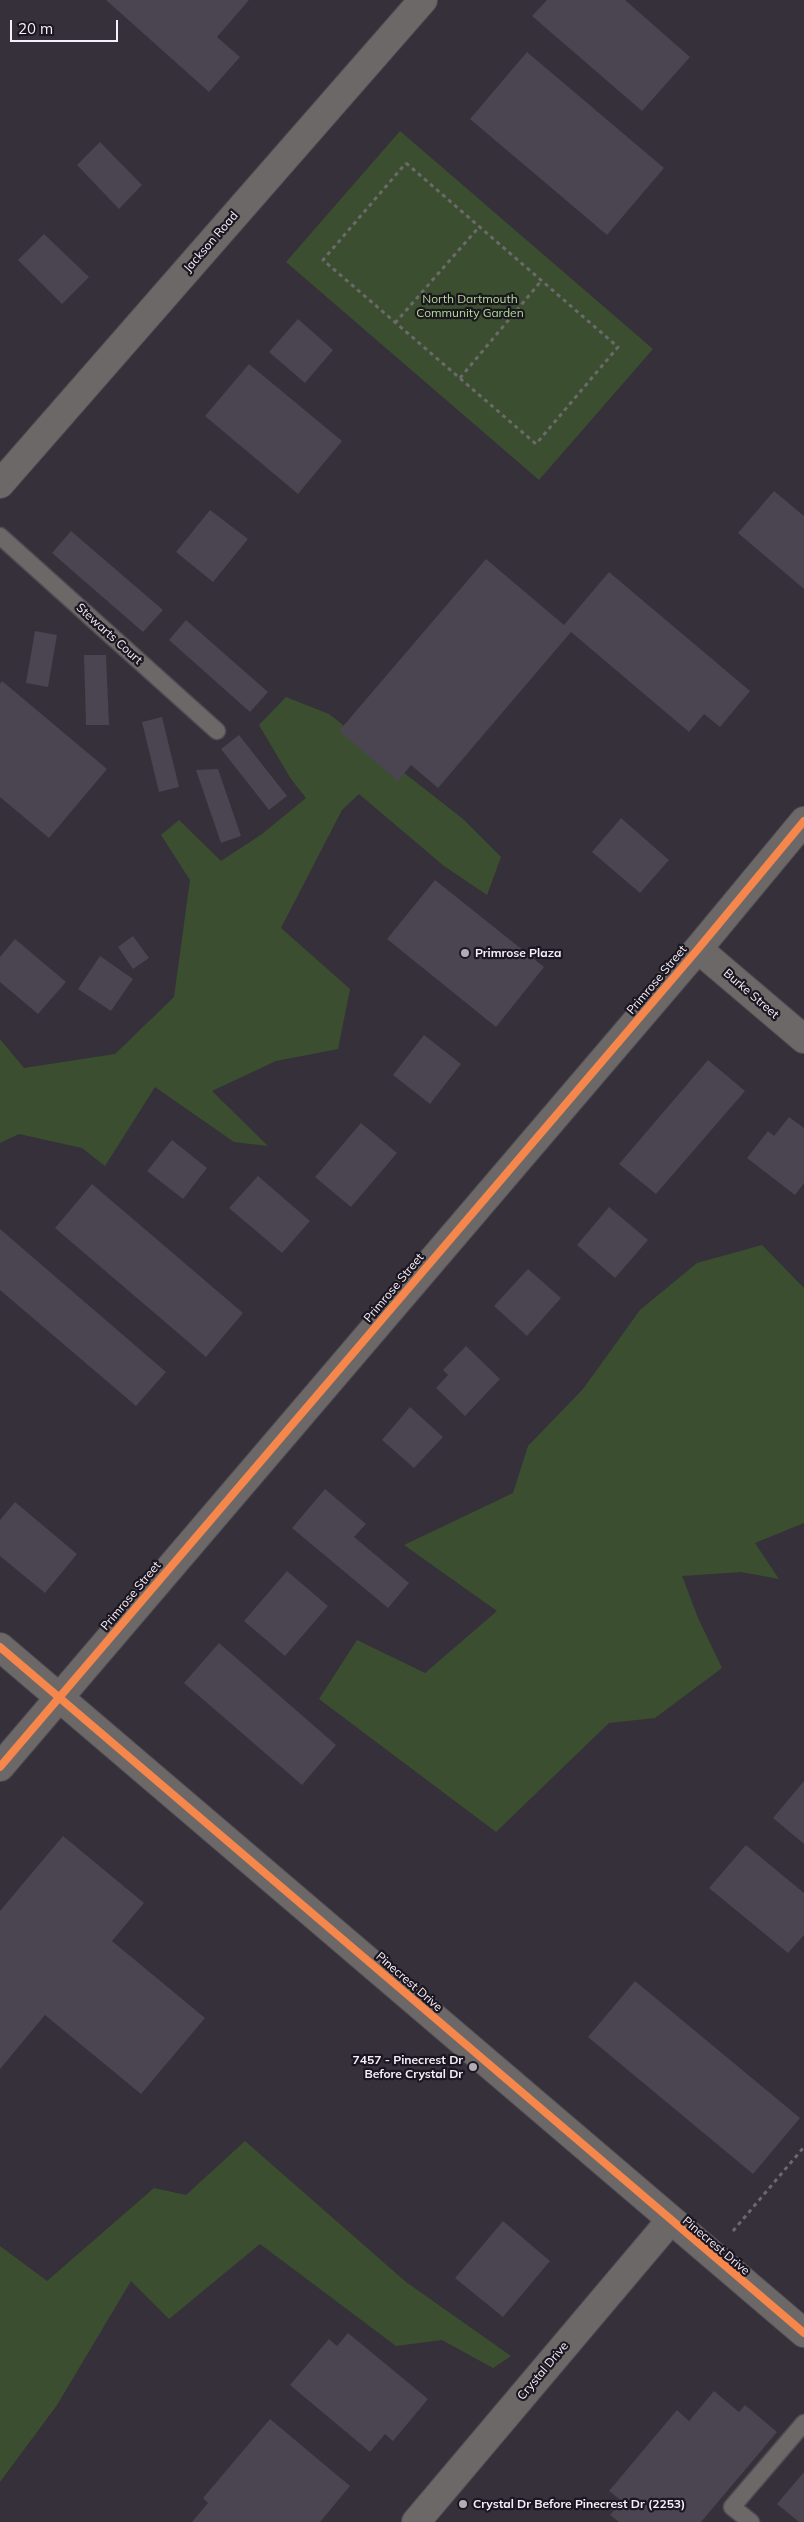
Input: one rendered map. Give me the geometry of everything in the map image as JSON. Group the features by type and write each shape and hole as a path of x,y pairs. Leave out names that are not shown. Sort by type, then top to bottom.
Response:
{"street":[{"name":"Jackson Road","path":"0,484 423,0"},
{"name":"Primrose Street","path":"0,1768 698,949 804,821"},
{"name":"Burke Street","path":"698,949 804,1040"},
{"name":"Pinecrest Drive","path":"0,1647 804,2334"},
{"name":"Crystal Drive","path":"416,2522 670,2221"}],"lane":[{"name":"Stewarts Court","path":"0,536 217,731"},
{"path":"751,2522 732,2506 804,2423"}],"path":[{"path":"406,163 479,226 618,347 536,444 323,260 406,163"},
{"path":"395,323 479,226"},
{"path":"460,378 542,280"},
{"path":"736,2227 804,2147"}],"green space":[{"name":"North Dartmouth Community Garden","path":"400,131 653,349 539,480 286,262"},
{"path":"286,697 329,714 463,819 501,857 487,895 444,866 359,794 342,810 281,928 350,989 338,1049 276,1061 212,1091 268,1146 234,1142 155,1087 105,1166 82,1148 19,1134 0,1143 0,1039 24,1068 115,1054 174,997 190,880 161,835 179,820 221,861 262,834 306,798 291,779 259,725"},
{"path":"762,1245 804,1288 804,1523 755,1543 779,1579 741,1572 682,1576 698,1618 722,1668 655,1718 609,1723 496,1832 319,1699 357,1640 425,1673 497,1611 404,1545 513,1493 528,1446 583,1389 640,1310 697,1263"},
{"path":"245,2141 406,2282 511,2356 493,2368 442,2340 396,2346 260,2244 169,2319 131,2281 57,2405 0,2482 0,2246 47,2281 154,2188 186,2195"}],"building":[{"path":"106,0 249,0 217,37 240,57 209,92"},
{"path":"547,0 625,0 690,57 642,111 532,16"},
{"path":"527,52 664,168 607,235 470,119"},
{"path":"100,142 142,185 119,209 77,165"},
{"path":"44,234 89,277 62,304 18,260"},
{"path":"298,319 333,350 305,383 269,352"},
{"path":"249,364 342,441 298,494 205,416"},
{"path":"774,491 804,516 804,589 738,533"},
{"path":"210,510 248,539 213,582 176,552"},
{"path":"71,531 163,610 143,632 52,553"},
{"path":"486,559 564,625 609,572 750,691 720,727 704,714 689,732 571,632 438,788 411,765 398,781 339,731"},
{"path":"186,620 268,692 250,712 169,640"},
{"path":"35,631 57,635 48,687 26,683"},
{"path":"84,655 106,655 109,725 86,725"},
{"path":"2,681 107,769 49,838 0,797 0,684"},
{"path":"162,717 179,787 159,792 142,722"},
{"path":"239,735 287,796 269,810 221,749"},
{"path":"218,769 241,836 221,843 196,770"},
{"path":"621,818 669,860 640,893 592,852"},
{"name":"Primrose Plaza","path":"435,880 544,967 496,1027 387,939"},
{"path":"133,936 149,958 133,969 118,947"},
{"path":"15,939 66,982 38,1014 0,982 0,957"},
{"path":"100,956 133,979 111,1011 78,989"},
{"path":"424,1035 461,1064 430,1104 393,1075"},
{"path":"708,1060 745,1091 656,1194 619,1164"},
{"path":"789,1117 804,1128 804,1183 795,1195 747,1158 768,1131 774,1136"},
{"path":"361,1123 397,1153 351,1207 315,1177"},
{"path":"172,1140 207,1168 183,1199 147,1171"},
{"path":"258,1176 310,1221 282,1253 229,1208"},
{"path":"92,1184 243,1313 206,1357 55,1228"},
{"path":"609,1207 648,1240 615,1278 577,1245"},
{"path":"0,1229 166,1372 136,1406 0,1290"},
{"path":"528,1269 561,1298 527,1336 494,1306"},
{"path":"466,1346 500,1379 465,1416 436,1388 448,1375 443,1370"},
{"path":"410,1407 443,1437 414,1468 382,1440"},
{"path":"325,1489 366,1524 354,1537 409,1583 388,1608 292,1528"},
{"path":"15,1502 77,1554 45,1593 0,1556 0,1520"},
{"path":"287,1571 328,1606 285,1656 244,1621"},
{"path":"219,1643 336,1745 302,1785 184,1683"},
{"path":"804,1781 804,1844 773,1818"},
{"path":"63,1836 144,1903 112,1941 205,2018 141,2094 45,2015 0,2069 0,1911"},
{"path":"746,1845 804,1893 804,1935 788,1953 709,1888"},
{"path":"635,1981 800,2118 753,2174 588,2037"},
{"path":"503,2221 550,2261 503,2317 455,2278"},
{"path":"348,2333 428,2399 393,2441 385,2434 370,2452 290,2385 329,2339 337,2346"},
{"path":"714,2391 739,2412 745,2405 777,2432 701,2522 619,2522 610,2515 622,2501 609,2491 677,2410 689,2421"},
{"path":"270,2419 350,2486 320,2522 192,2522 208,2503 203,2498"},
{"path":"804,2472 804,2522 799,2522 777,2504"}],"cycle path":[{"path":"0,1767 698,949 804,821"},
{"path":"0,1647 804,2333"}],"place":[{"name":"Primrose Plaza","path":"465,953"},
{"name":"7457 - Pinecrest Dr Before Crystal Dr","path":"473,2067"},
{"name":"Crystal Dr Before Pinecrest Dr (2253)","path":"463,2504"}]}
